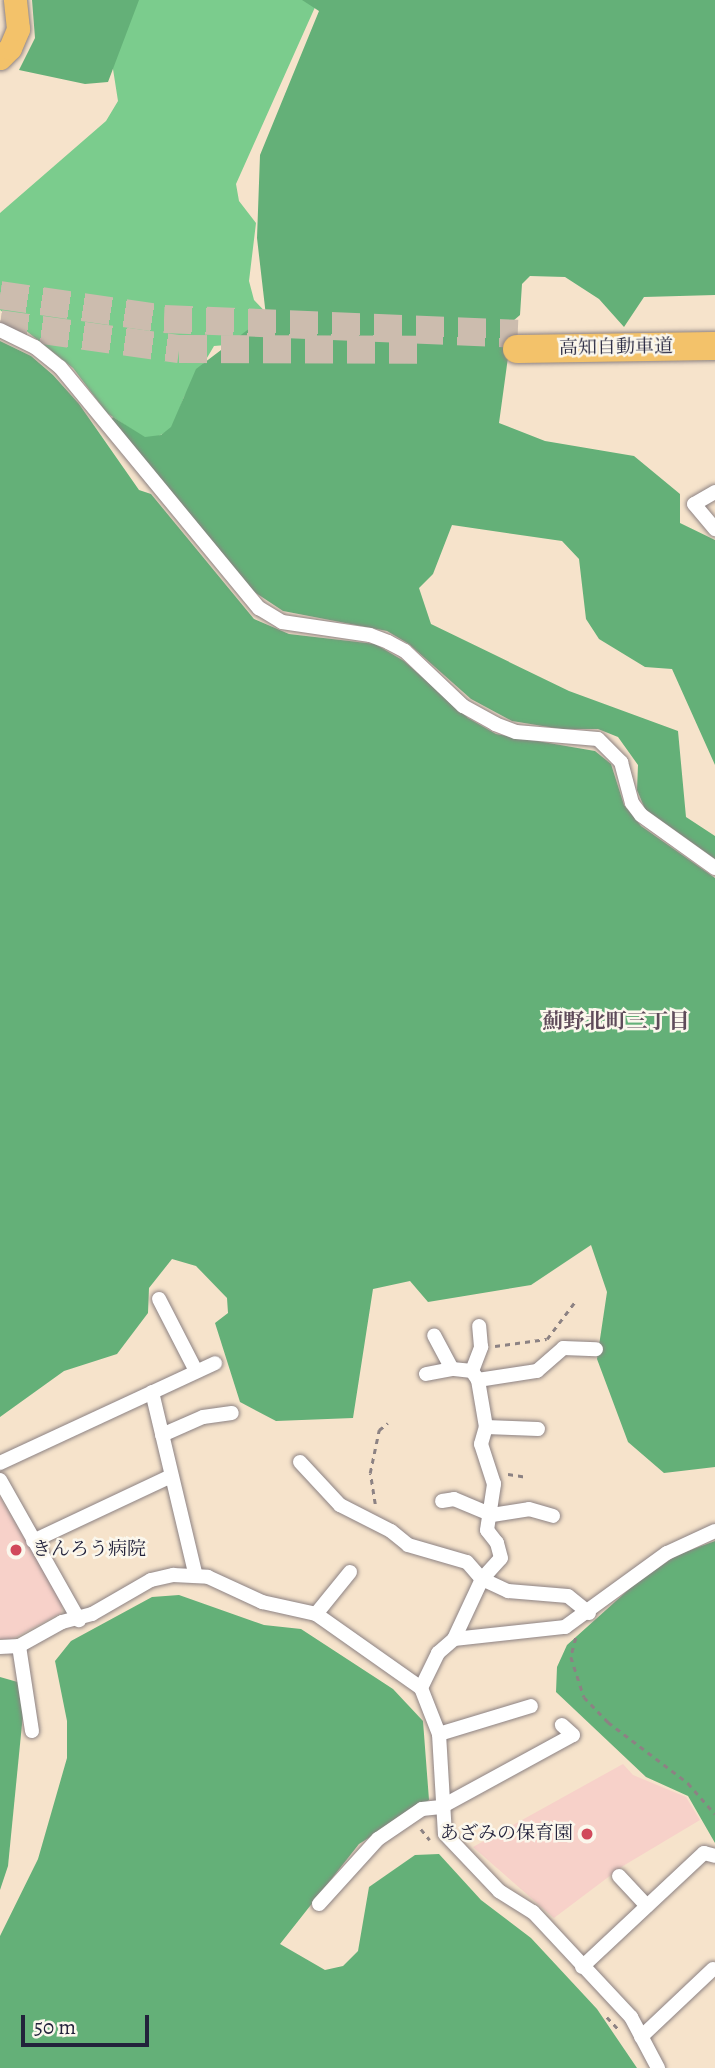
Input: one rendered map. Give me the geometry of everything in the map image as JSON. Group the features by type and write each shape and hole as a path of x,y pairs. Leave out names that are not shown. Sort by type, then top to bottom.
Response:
{"highway":[{"name":"高知自動車道","path":"715,332 517,341 715,346"}],"main road":[{"path":"0,58 10,48 18,29 15,0"}],"street":[{"path":"0,330 35,346 60,367 259,608 282,622 370,635 388,642 405,651 463,706 495,724 516,732 598,739 621,762 640,815 715,868"},
{"path":"715,492 694,504 715,529"},
{"path":"159,1299 196,1371"},
{"path":"421,1688 438,1653 454,1639 482,1579 500,1558 498,1543 487,1530 492,1515 494,1484 481,1444 486,1427 475,1375 481,1347 479,1326"},
{"path":"434,1335 452,1369"},
{"path":"426,1374 452,1369 475,1375 537,1371 563,1348 596,1349"},
{"path":"0,1463 215,1363"},
{"path":"152,1392 196,1576"},
{"path":"162,1435 203,1417 232,1413"},
{"path":"486,1427 517,1425 538,1429"},
{"path":"300,1462 340,1505 391,1531 408,1545 467,1562 482,1579 508,1591 568,1596 589,1613"},
{"path":"33,1541 171,1476"},
{"path":"0,1480 79,1620"},
{"path":"442,1500 454,1499 492,1515 529,1509 554,1516"},
{"path":"454,1639 565,1627 589,1613 656,1560 715,1531"},
{"path":"316,1614 350,1572"},
{"path":"0,1647 19,1646 62,1622 79,1620 151,1580 196,1576 228,1584 262,1602 316,1614 421,1688 439,1734 441,1807 445,1834 499,1891 533,1912 631,2017 658,2068"},
{"path":"19,1646 33,1731"},
{"path":"439,1734 531,1706"},
{"path":"319,1904 379,1839 429,1806 441,1807 573,1735 562,1725"},
{"path":"582,1967 704,1853 715,1856"},
{"path":"619,1876 647,1906"},
{"path":"642,2036 714,1969"}],"path":[{"path":"481,1347 547,1339 574,1303"},
{"path":"382,1512 371,1491 369,1473 379,1430 388,1423"},
{"path":"589,1613 571,1657 584,1698 608,1722 688,1783 715,1814"},
{"path":"412,1818 436,1846"},
{"path":"604,2013 622,2034"}],"shaded area":[{"name":"きんろう病院","path":"0,1497 63,1603 61,1613 12,1639 0,1639"},
{"name":"あざみの保育園","path":"623,1764 633,1775 686,1797 700,1820 623,1866 554,1918 473,1847"}],"green space":[{"path":"32,0 139,0 108,82 85,84 19,70 35,38"},
{"path":"130,0 307,0 316,5 236,184 239,201 256,223 249,281 254,300 276,323 250,343 214,346 184,397 172,429 149,441 107,413 73,368 0,310 0,213 106,121 118,101 110,50"},
{"path":"302,0 715,0 715,295 644,297 624,327 599,299 565,277 530,276 522,284 520,315 513,321 499,423 545,441 634,456 680,494 680,523 715,540 715,765 672,669 645,667 599,639 586,619 579,559 562,541 452,525 433,574 419,588 431,624 569,691 678,731 686,817 715,836 715,859 645,809 637,790 638,765 618,737 598,729 561,729 512,721 471,699 409,644 387,631 283,611 247,587 109,423 113,417 145,437 161,435 171,427 196,369 266,316 257,238 260,155 319,11"},
{"path":"0,341 31,356 53,375 79,404 139,490 151,494 254,619 289,634 375,644 404,661 468,718 496,734 595,751 611,764 624,805 641,826 715,878 715,1467 664,1473 628,1442 597,1359 607,1292 591,1245 531,1285 428,1302 410,1281 373,1289 353,1418 276,1421 240,1402 215,1323 228,1313 227,1298 196,1266 172,1259 149,1288 148,1313 117,1354 64,1371 0,1417"},
{"path":"715,1541 715,1843 688,1796 646,1777 556,1692 557,1667 567,1645 636,1583 677,1555"},
{"path":"179,1595 264,1625 301,1629 393,1689 423,1721 429,1800 359,1844 280,1944 325,1970 343,1966 358,1951 369,1887 415,1855 439,1854 481,1900 531,1938 597,2009 637,2068 0,2068 0,1936 38,1859 67,1758 67,1721 55,1661 71,1641 152,1597"},
{"path":"0,1677 21,1683 23,1714 8,1866 0,1890"}],"tunnel":[{"path":"0,295 164,319 518,334"},
{"path":"0,324 179,349 423,350"}],"place":[{"name":"きんろう病院","path":"16,1550"},
{"name":"あざみの保育園","path":"587,1834"}],"district":[{"name":"薊野北町三丁目","path":"616,1021"}]}
